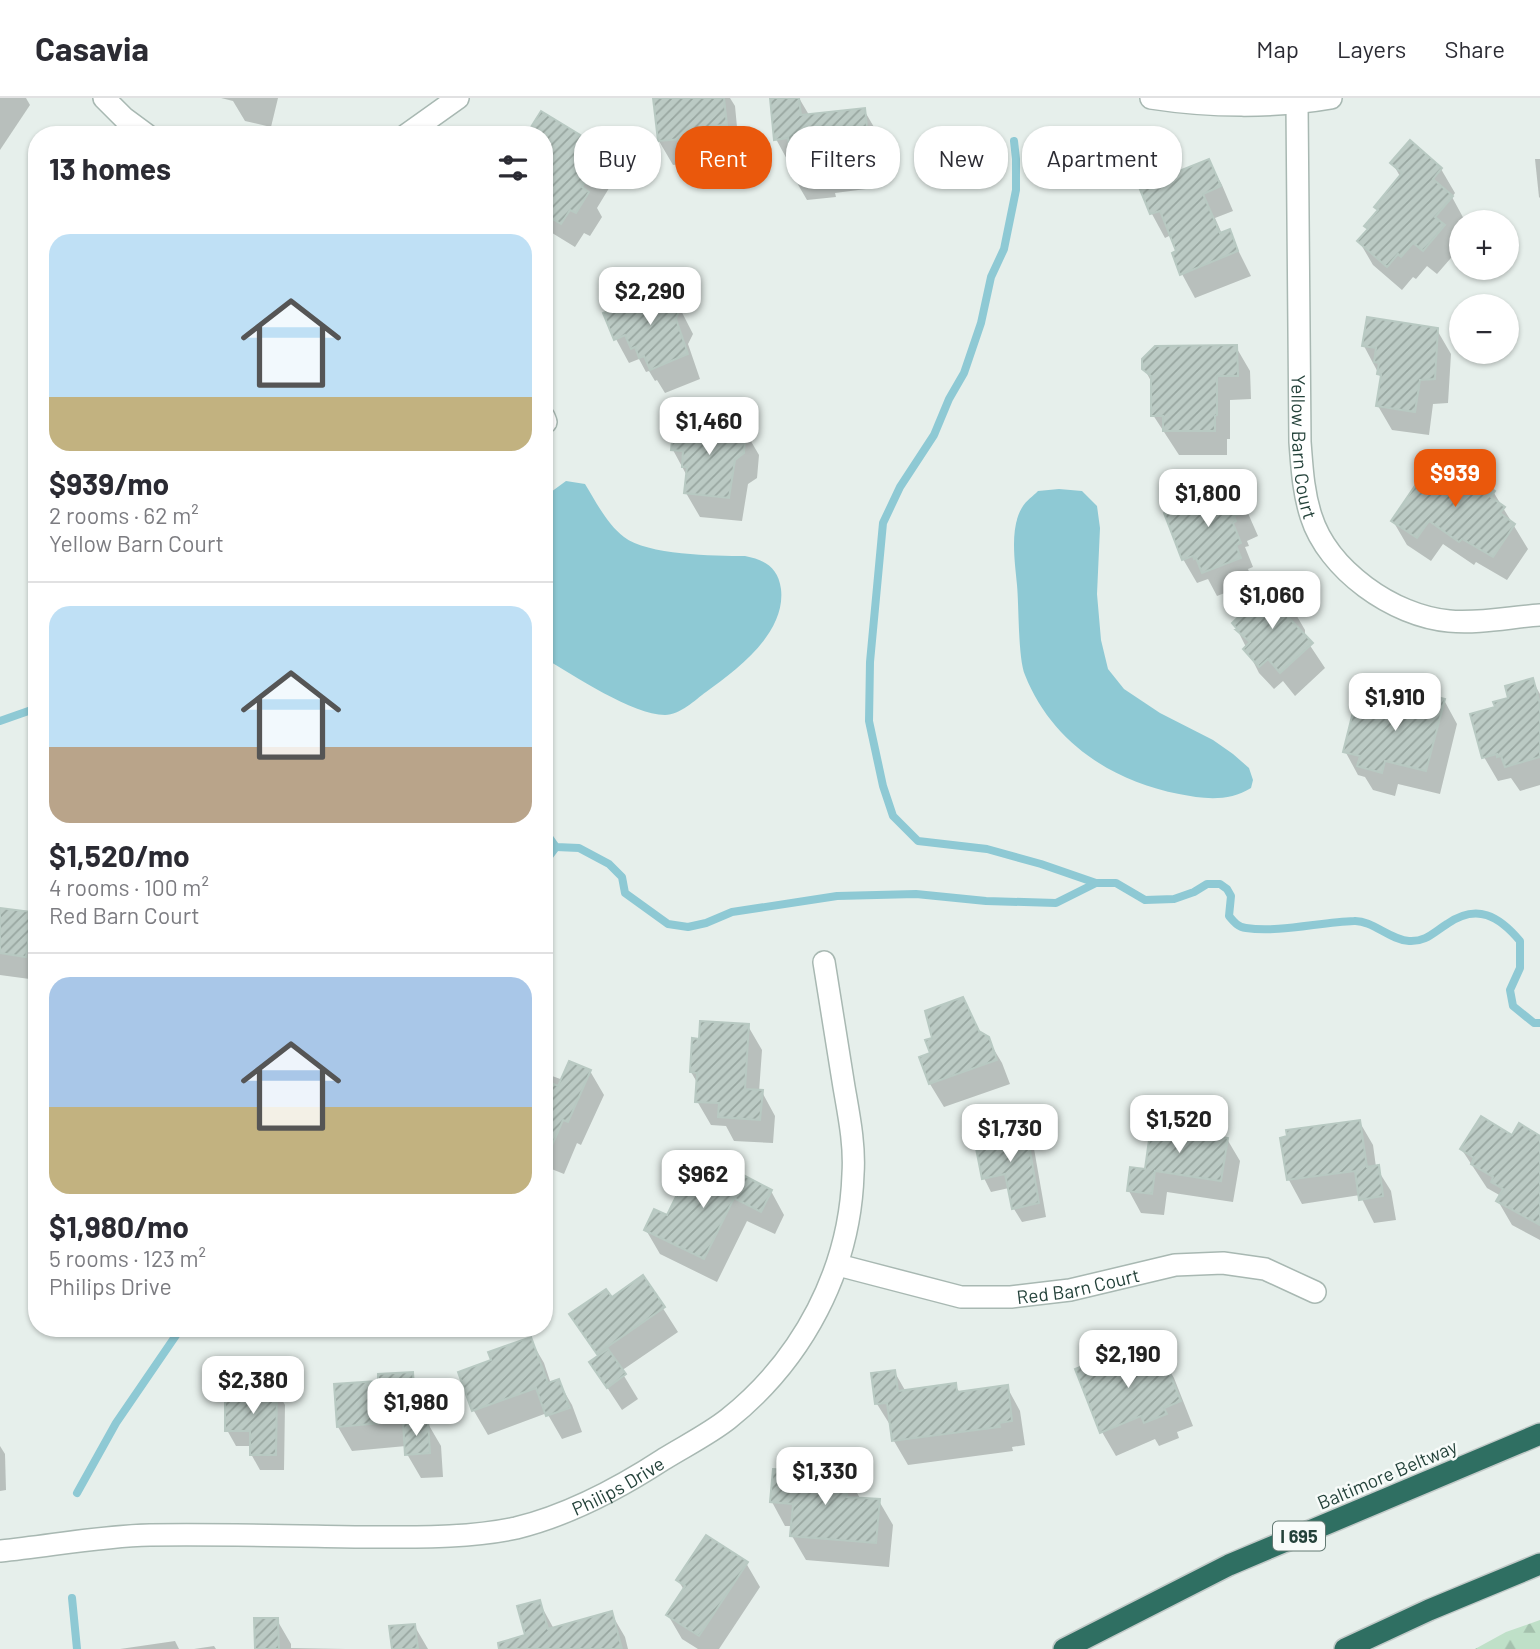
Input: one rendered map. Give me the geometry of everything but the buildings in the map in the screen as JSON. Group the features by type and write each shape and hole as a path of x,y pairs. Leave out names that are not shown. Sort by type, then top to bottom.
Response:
{"highway":[{"name":"Baltimore Beltway","path":"1064,1649 1229,1565 1540,1434"},
{"path":"1345,1649 1429,1610 1540,1564"}],"street":[{"path":"104,98 135,126"},
{"path":"421,126 458,98"},
{"path":"1151,98 1211,103 1297,104 1331,98"},
{"name":"Yellow Barn Court","path":"1297,104 1300,442 1303,486 1312,518 1329,551 1355,578 1390,603 1422,616 1451,621 1540,615"},
{"name":"Philips Drive","path":"0,1551 103,1537 408,1537 514,1528 559,1514 633,1479 727,1420 771,1379 816,1316 838,1265 849,1222 852,1149 824,962"},
{"name":"Red Barn Court","path":"838,1265 961,1297 1011,1297 1070,1290 1175,1265 1223,1263 1265,1269 1315,1292"}],"green space":[{"path":"1540,1620 1540,1649 1475,1649 1506,1632"}],"water":[{"path":"566,481 585,484 612,526 624,537 648,548 716,556 745,556 764,562 774,570 781,589 781,605 768,635 732,672 682,710 665,715 620,701 553,663 553,491"},
{"path":"1038,491 1082,491 1097,506 1100,528 1097,594 1101,640 1108,669 1124,689 1160,713 1213,740 1233,754 1249,768 1253,780 1251,788 1234,796 1207,798 1154,788 1130,779 1107,768 1067,738 1050,720 1036,699 1025,675 1021,657 1014,534 1019,514 1028,500"}],"waterway":[{"path":"1014,141 1016,190 1004,249 991,277 981,323 964,373 949,399 934,435 900,487 883,523 870,662 869,721 883,786 893,816 918,841 987,849 1096,883"},
{"path":"0,721 28,711"},
{"path":"553,843 556,847 579,848 609,864 622,877 625,893 668,924 688,927 732,912 837,896 916,894 986,901 1056,903 1096,883 1116,883 1145,900 1174,899 1207,884 1220,884 1231,896 1229,916 1236,924 1246,928 1286,928 1354,921 1368,924 1402,940 1415,941 1430,936 1468,914 1487,915 1504,925 1520,941 1520,968 1510,990 1513,1006 1534,1023 1540,1023"},
{"path":"553,851 556,847"},
{"path":"77,1493 116,1423 175,1337"},
{"path":"72,1598 77,1649"}]}
